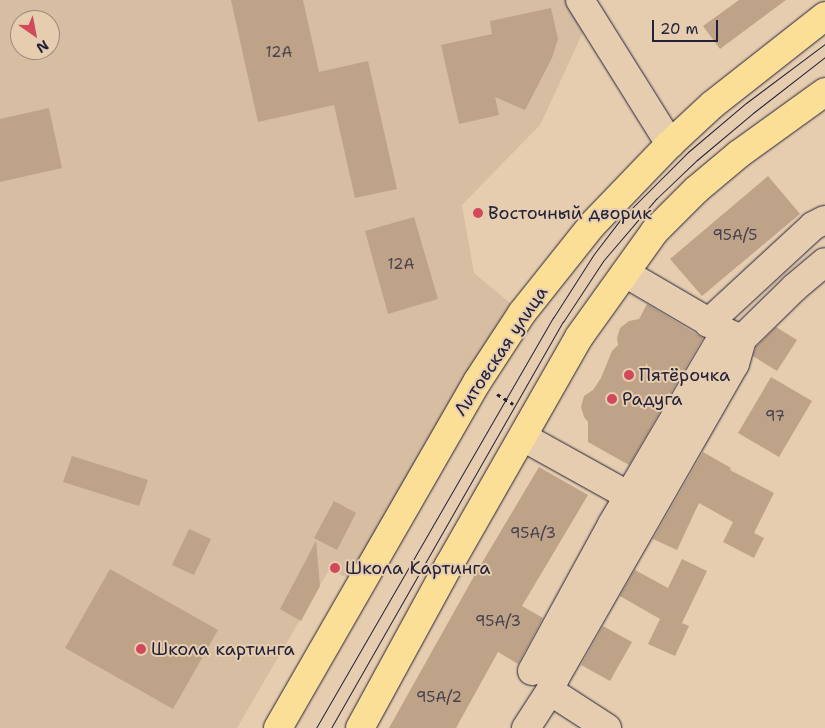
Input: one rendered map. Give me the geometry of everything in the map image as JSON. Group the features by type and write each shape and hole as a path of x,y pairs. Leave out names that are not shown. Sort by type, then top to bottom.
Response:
{"main road":[{"name":"Литовская улица","path":"278,728 477,382 522,314 592,225 670,144 712,105 825,16"},
{"path":"360,728 579,337 655,231 696,190 739,154 825,92"}],"lane":[{"path":"580,0 670,144"},
{"path":"532,671 629,496 725,331 813,226 825,220"},
{"path":"725,331 794,288 825,262"},
{"path":"526,728 550,690 555,678 736,364 725,331 625,273"},
{"path":"528,427 629,496"},
{"path":"550,690 607,728"}],"path":[{"path":"477,382 528,427"}],"shaded area":[{"path":"0,0 598,0 540,125 462,205 474,273 522,313 361,583 329,570 237,728 0,728"}],"building":[{"path":"231,0 303,0 319,72 368,61 397,189 355,198 334,105 258,122"},
{"path":"739,0 786,0 720,49 703,26"},
{"path":"551,8 558,39 552,58 525,110 495,97 499,115 459,124 441,45 492,34 490,21"},
{"path":"49,108 62,168 0,182 0,119"},
{"path":"768,176 800,214 702,296 670,259"},
{"path":"414,217 438,299 388,314 365,231"},
{"path":"647,304 703,338 629,465 588,442 588,422 584,417 581,407 584,396 593,390 601,378 612,351 618,345 617,338 620,328 629,321 639,319"},
{"path":"776,327 797,340 777,371 753,356 756,347"},
{"path":"771,377 812,401 779,457 738,433"},
{"path":"703,452 731,468 730,470 774,493 754,533 764,538 754,558 723,542 733,522 699,503 677,550 653,539"},
{"path":"72,456 148,480 139,506 63,482"},
{"path":"539,467 588,495 522,606 543,618 518,664 498,652 456,728 389,728 473,578"},
{"path":"334,501 356,513 337,550 314,538"},
{"path":"189,529 211,539 194,575 172,565"},
{"path":"316,541 320,586 301,621 280,609"},
{"path":"682,559 707,571 682,623 689,626 675,656 648,644 660,619 620,596 635,570 668,588"},
{"path":"110,569 218,630 173,709 65,648"},
{"path":"603,626 632,642 610,681 581,665"}],"tram line":[{"path":"316,728 553,318 594,254 620,220 688,152 746,103 825,44"},
{"path":"331,728 563,322 603,261 656,199 697,160 753,113 825,57"}],"place":[{"name":"Восточный дворик","path":"478,213"},
{"name":"Пятёрочка","path":"629,375"},
{"name":"Радуга","path":"612,399"},
{"name":"Школа Картинга","path":"335,568"},
{"name":"Школа картинга","path":"141,649"}]}
